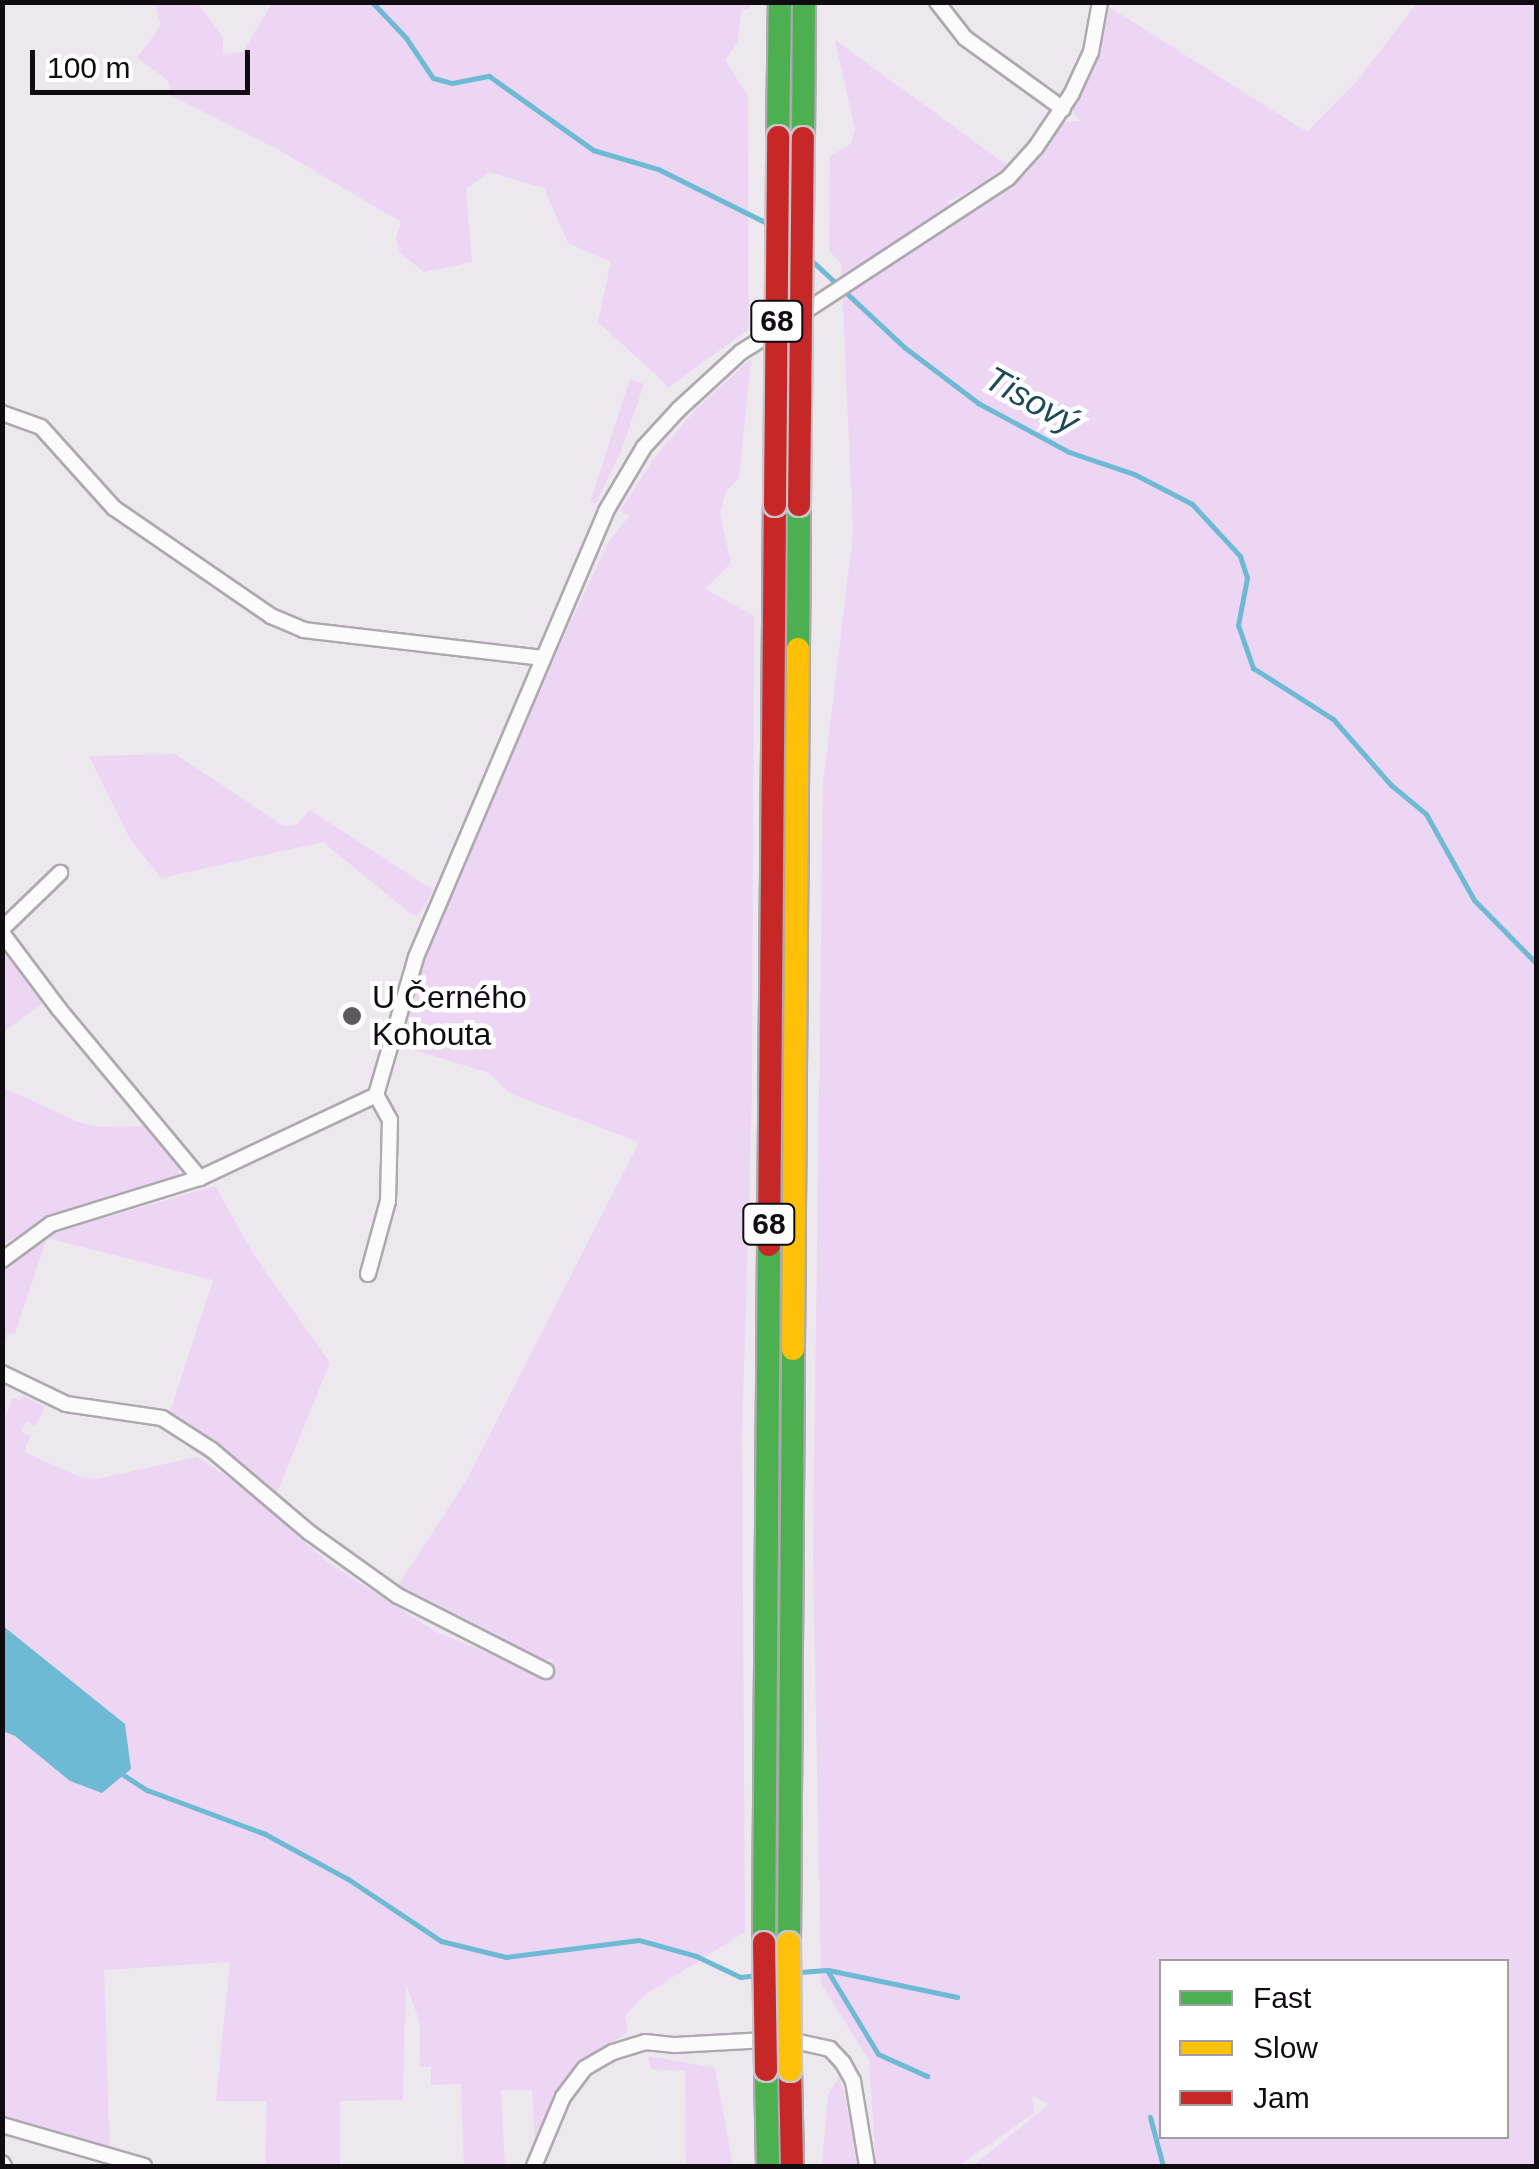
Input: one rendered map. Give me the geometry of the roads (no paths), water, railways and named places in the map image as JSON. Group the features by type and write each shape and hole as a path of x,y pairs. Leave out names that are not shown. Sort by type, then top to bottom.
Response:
{"highway":[{"name":"68","path":"780,2 778,137 787,505 792,2166"},
{"name":"68","path":"768,2166 764,1944 787,505 803,138 804,2"}],"street":[{"path":"938,2 964,38 1063,109"},
{"path":"368,1274 388,1201 390,1120 376,1095 416,957 606,511 644,446 741,352 1008,178 1063,109 1091,52 1100,2"},
{"path":"2,413 41,427 114,508 272,616 304,630 542,658"},
{"path":"60,873 2,932 59,1009 200,1178"},
{"path":"2,1260 51,1224 200,1178 376,1095"},
{"path":"2,1373 66,1404 162,1418 212,1450 310,1532 398,1596 546,1670"},
{"path":"534,2166 563,2096 585,2068 613,2052 645,2042 785,2039 830,2048 843,2062 853,2081 867,2166"},
{"path":"2,2124 144,2166"}],"water":[{"path":"2,1625 125,1724 131,1769 102,1793 70,1781 15,1736 3,1731"}],"waterway":[{"name":"Tisový","path":"372,2 406,38 433,78 452,83 489,76 593,150 658,169 767,223"},
{"name":"Tisový","path":"810,259 904,347 978,403 1069,452 1134,474 1192,504 1240,556 1247,578 1238,625 1253,668 1333,719 1391,785 1426,814 1474,900 1536,963"},
{"path":"122,1774 147,1790 265,1834 348,1879 441,1941 506,1957 639,1940 696,1956 740,1977 758,1975"},
{"path":"799,1972 827,1970 878,2054 927,2076"},
{"path":"828,1970 957,1997"},
{"path":"1150,2117 1163,2166"}],"place":[{"name":"U Černého Kohouta","path":"352,1016"}]}
